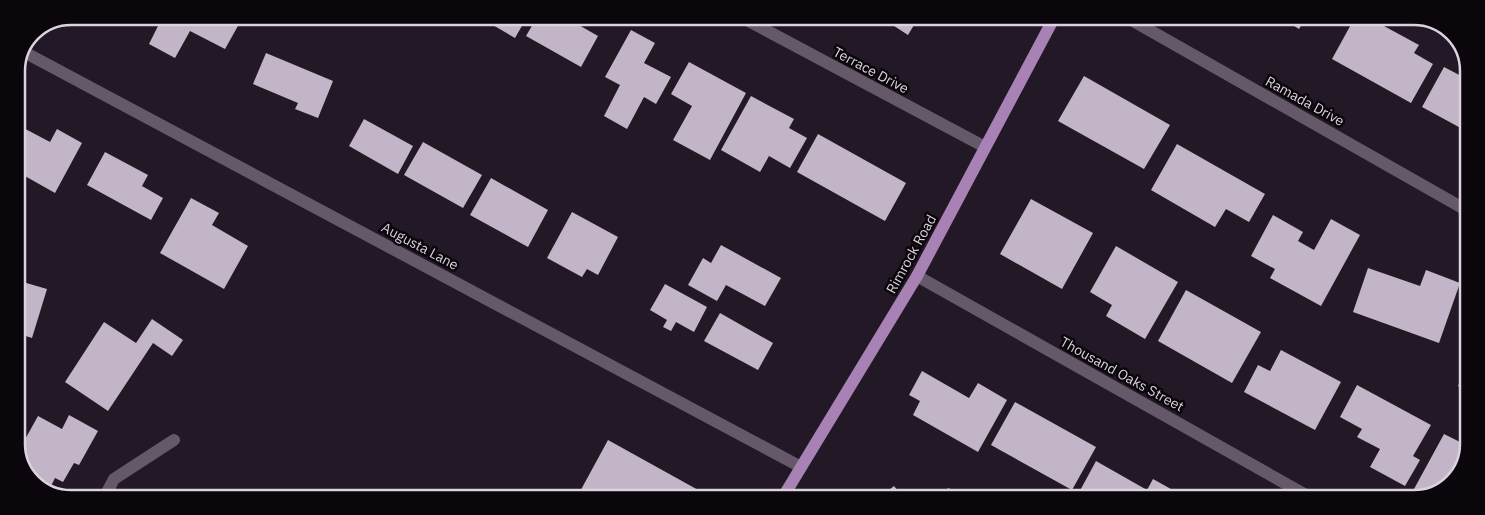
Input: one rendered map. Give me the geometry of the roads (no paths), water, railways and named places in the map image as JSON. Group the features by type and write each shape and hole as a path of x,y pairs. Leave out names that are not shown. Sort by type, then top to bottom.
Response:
{"main road":[{"name":"Rimrock Road","path":"787,490 917,276 1050,25"}],"street":[{"name":"Terrace Drive","path":"756,25 984,148"},
{"name":"Ramada Drive","path":"1140,25 1460,205"},
{"name":"Augusta Lane","path":"29,55 801,466"},
{"name":"Thousand Oaks Street","path":"917,276 1299,490"},
{"path":"108,490 114,479 174,440"}]}
